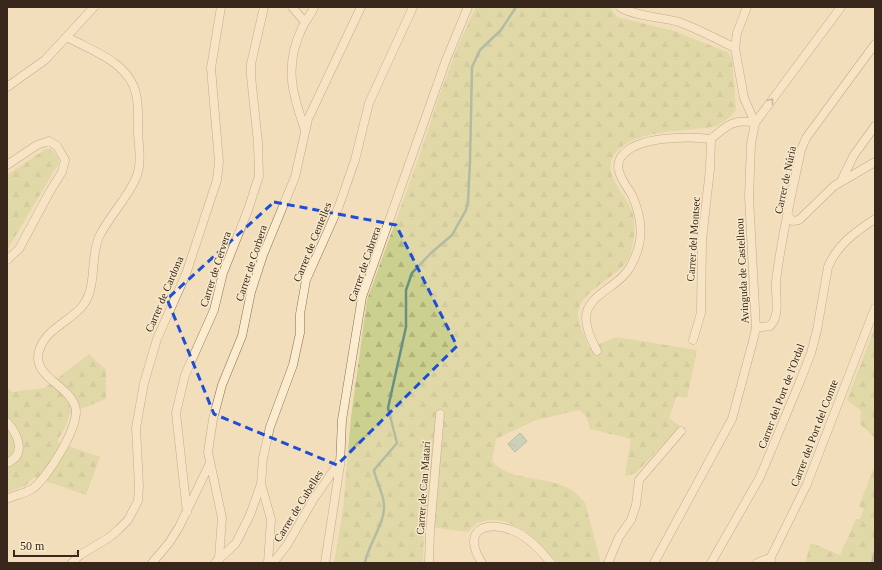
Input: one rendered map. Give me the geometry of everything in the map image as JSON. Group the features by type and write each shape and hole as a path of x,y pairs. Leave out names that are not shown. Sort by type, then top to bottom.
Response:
{"street":[{"path":"7,87 40,64 94,7"},
{"name":"Carrer de Cardona","path":"72,563 80,555 110,537 119,529 128,520 138,501 139,486 136,428 144,383 157,339 186,274 217,180 219,162 211,68 221,7"},
{"name":"Carrer de Cervera","path":"187,512 176,413 185,375 214,310 223,273 258,181 259,150 251,70 264,7"},
{"path":"292,7 305,22"},
{"path":"306,130 297,106 290,76 293,54 305,22 314,7"},
{"name":"Carrer de Corbera","path":"217,561 222,518 208,452 213,419 222,385 242,336 251,292 262,255 295,177 308,119 361,7"},
{"name":"Carrer de Centelles","path":"268,563 271,519 261,484 266,442 295,360 306,280 320,245 339,206 355,160 369,103 413,7"},
{"name":"Carrer de Cabrera","path":"325,563 340,461 342,420 362,297 446,60 468,7"},
{"path":"620,7 632,13 679,22 735,48"},
{"path":"747,7 737,33 735,48 744,98 755,123"},
{"name":"Avinguda de Castellnou","path":"654,563 732,419 756,328 749,197 752,134 755,123 841,7"},
{"path":"7,499 32,488 40,482 60,452 71,430 76,414 76,407 73,400 43,371 39,365 39,349 47,336 78,311 88,298 97,242 134,183 139,168 137,97 129,77 109,58 67,37"},
{"name":"Carrer de Núria","path":"756,328 770,326 775,318 776,282 788,215 806,138 875,44"},
{"path":"597,351 587,325 588,311 598,296 625,275 633,264 641,235 639,216 634,201 618,171 619,162 622,156 628,149 659,140 686,137 711,139 733,123 743,120 755,123"},
{"path":"841,181 854,155 875,126"},
{"name":"Carrer del Montsec","path":"693,340 701,313 702,240 710,169 711,139"},
{"path":"7,166 36,145 49,141 57,146 65,160 62,172 19,249 7,260"},
{"path":"788,215 792,221 799,220 841,181 875,162"},
{"name":"Carrer del Port de l'Ordal","path":"711,563 760,477 801,379 811,353 828,267 833,256 840,246 875,219"},
{"name":"Carrer del Port del Comte","path":"770,561 816,464 875,308"},
{"name":"Carrer de Can Matarí","path":"430,563 430,531 440,414"},
{"path":"7,422 17,435 19,447 14,460 7,463"},
{"path":"608,563 619,537 631,520 636,505 638,480 681,431"},
{"name":"Carrer de Cubelles","path":"273,563 288,545 313,500 340,461"},
{"path":"152,563 169,543 187,512 210,463"},
{"path":"217,561 236,542 256,501 261,484"},
{"path":"482,563 473,542 474,537 483,528 496,526 518,532 534,545 551,563"},
{"path":"757,563 770,561"}],"highlighted area":[{"path":"274,202 396,225 457,346 337,465 214,414 167,299"}],"green space":[{"path":"476,7 610,7 617,17 674,31 727,52 732,58 736,110 727,120 710,128 665,132 645,136 627,143 619,149 613,157 610,166 612,174 615,182 630,206 634,217 634,238 625,264 596,287 583,301 579,308 578,316 581,328 589,348 616,337 697,350 687,398 677,396 669,418 680,426 636,473 625,476 631,439 590,429 586,416 579,410 534,421 496,439 492,461 501,469 517,475 560,484 578,495 585,503 600,559 599,563 558,563 525,531 505,521 489,520 477,523 468,532 424,526 423,563 334,563 343,510 351,417 367,300 457,48"},
{"path":"46,149 51,149 58,158 59,163 7,250 7,175"},
{"path":"875,327 875,438 860,424 861,411 847,400"},
{"path":"89,354 106,370 106,399 70,413 66,425 57,442 100,457 86,495 34,477 25,486 7,493 7,387 13,392 45,388"},
{"path":"875,465 875,563 805,563 811,543 840,555 856,519 860,519 864,509 859,506"}],"water":[{"path":"520,433 527,441 515,452 508,444"}],"waterway":[{"path":"365,563 369,549 384,513 384,501 374,470 397,443 388,408 406,327 406,290 412,273 431,253 452,235 466,210 468,202 470,161 472,67 480,50 501,30 516,7"},
{"path":"872,563 875,552"}]}
